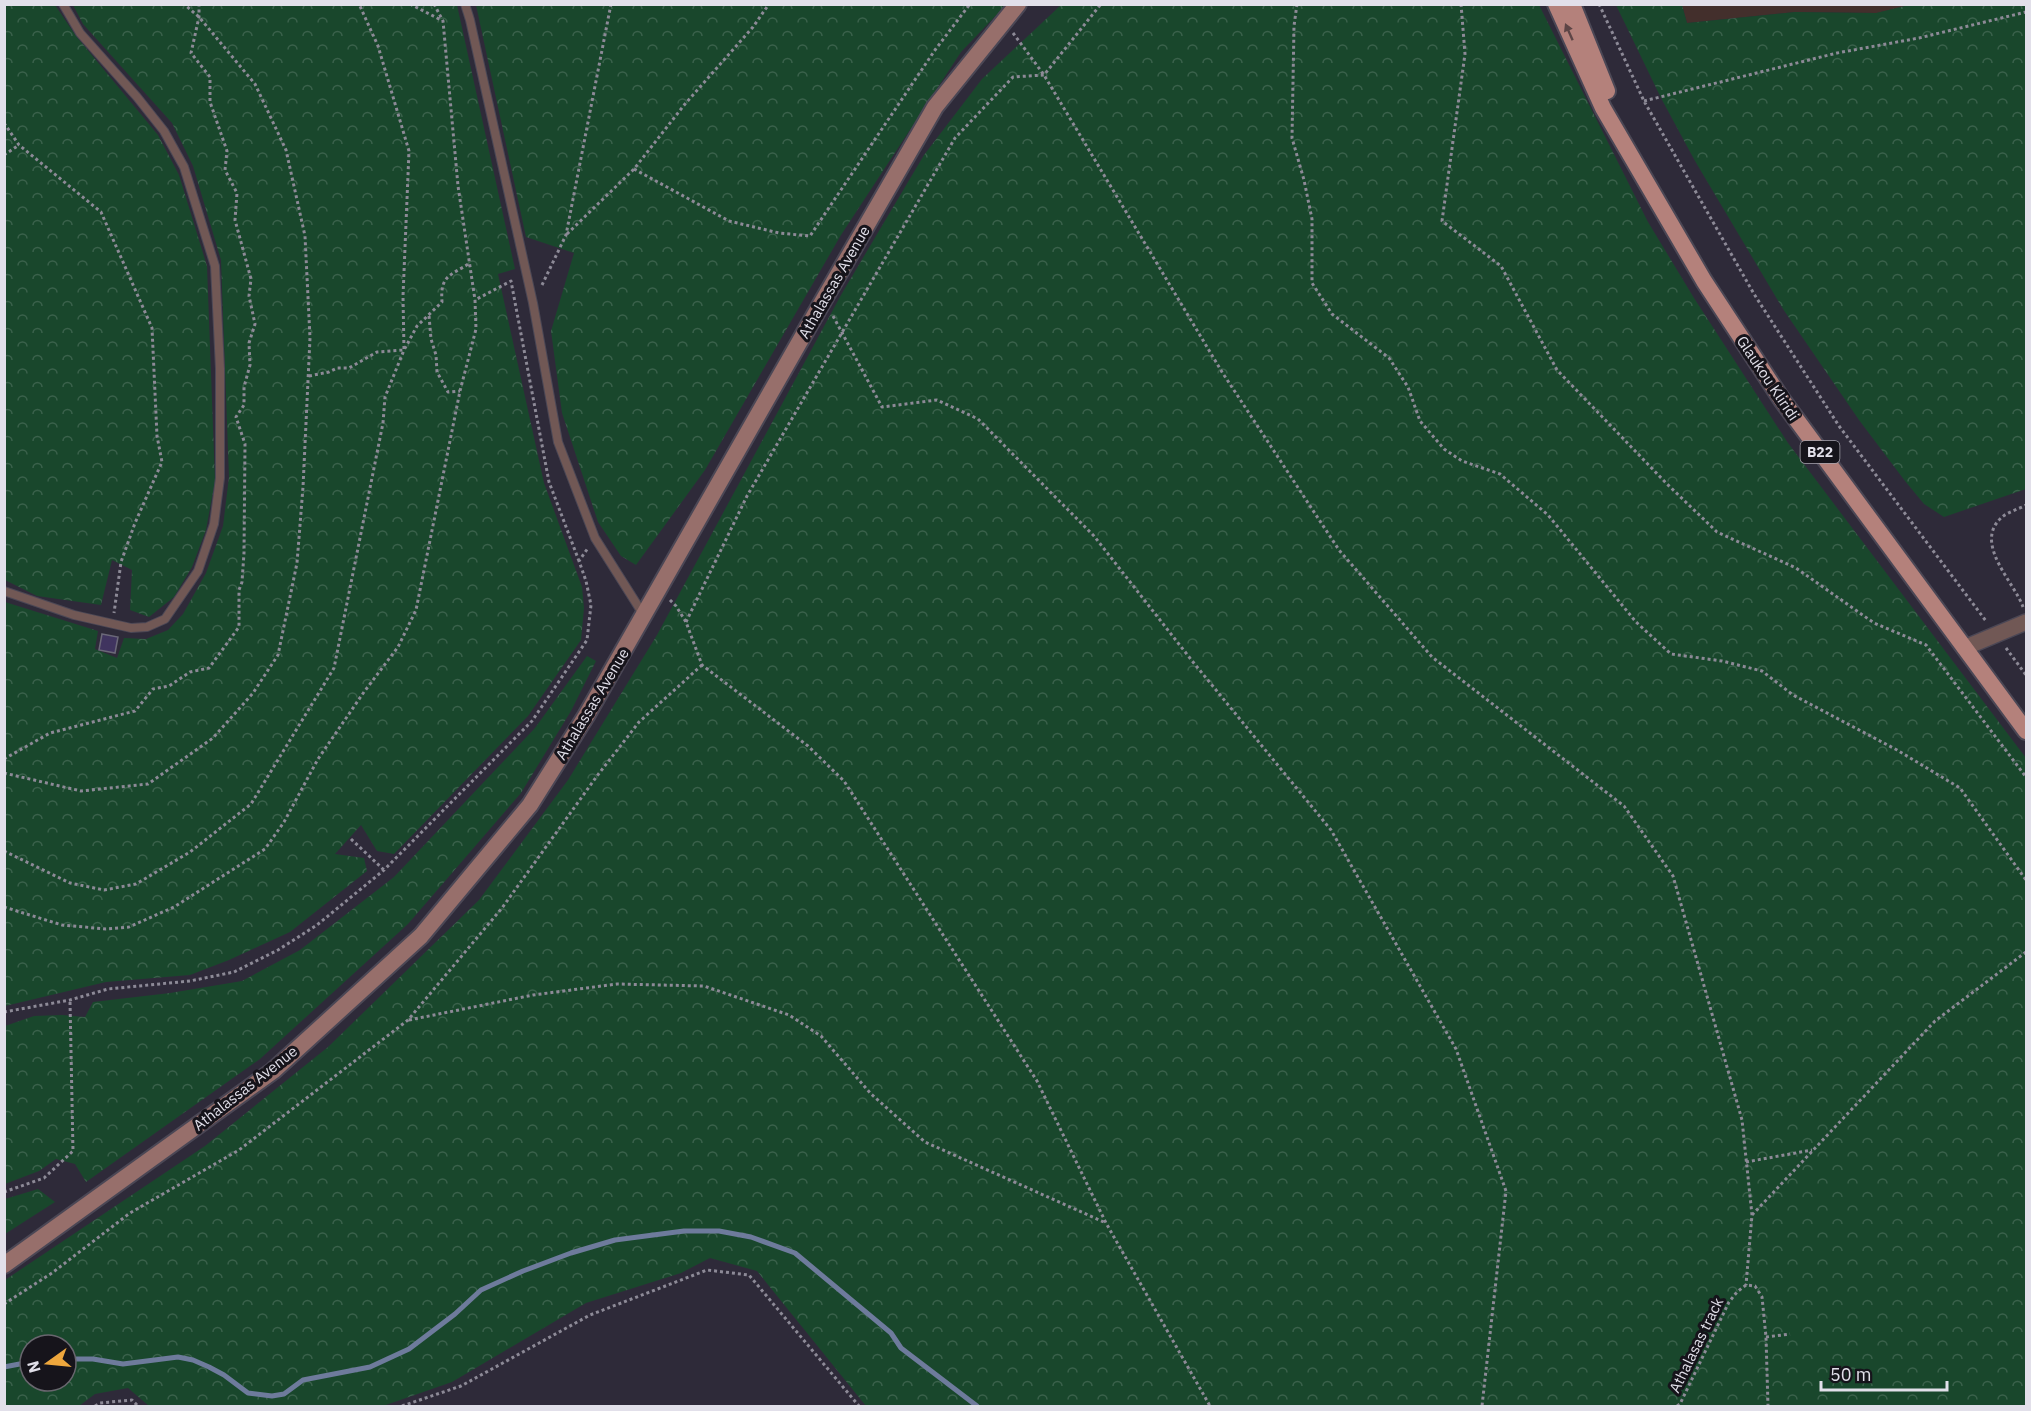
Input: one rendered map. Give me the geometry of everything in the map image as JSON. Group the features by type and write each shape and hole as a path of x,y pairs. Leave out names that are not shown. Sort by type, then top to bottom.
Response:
{"main road":[{"name":"Athalassas Avenue","path":"4,1265 273,1071 421,936 530,805 586,716 935,107 1018,4"},
{"name":"Glaukou Kliridi","path":"1556,4 1603,108 1704,281 1782,400 2026,731"},
{"name":"Glaukou Kliridi","path":"1572,4 1634,159"}],"street":[{"path":"1964,648 2024,623"}],"lane":[{"path":"4,591 74,615 131,628 147,627 165,619 198,571 214,524 220,478 220,369 215,266 184,167 164,131 80,33 63,4"},
{"path":"465,4 533,303 558,442 595,538 644,615"}],"path":[{"path":"4,772 81,791 148,784 213,738 253,693 278,655 297,563 310,338 305,236 286,150 255,84 199,17 184,4"},
{"path":"4,759 50,733 135,711 153,688 169,686 190,672 209,668 239,627 239,590 242,582 244,553 245,444 236,417 244,405 244,387 250,365 249,343 255,324 249,296 251,279 236,220 237,193 225,170 227,151 210,102 210,77 191,53 199,17 199,4"},
{"path":"359,4 378,46 409,151 403,296 404,350"},
{"path":"410,4 443,21"},
{"path":"4,907 62,925 106,929 129,927 174,907 265,849 284,822 318,759 398,647 416,610 460,391 476,329 475,300 458,186 443,21 434,4"},
{"path":"533,303 566,235 611,4"},
{"path":"566,235 634,169 685,104 753,27 769,4"},
{"path":"634,169 729,221 779,233 810,236 935,50 970,4"},
{"path":"686,622 747,496 955,138 1012,77 1044,75 1101,4"},
{"path":"1297,4 1294,26 1292,138 1312,219 1312,283 1332,314 1389,358 1408,387 1420,421 1444,448 1462,461 1500,474 1548,515 1636,622 1671,654 1722,661 1762,671 1793,696 1896,750 1960,788 2026,880"},
{"path":"1461,4 1465,54 1442,221 1501,266 1557,370 1717,532 1796,568 1874,623 1926,645 2026,777"},
{"path":"1599,4 1644,101 1754,294 1839,426 2026,675"},
{"path":"1644,101 1837,53 1919,38 2026,12"},
{"path":"1005,20 1044,75 1222,372 1340,550 1432,657 1624,806 1673,876 1742,1120 1752,1215 1746,1285 1755,1286 1762,1296 1768,1407"},
{"path":"4,123 19,145 101,212 153,328 157,436 162,462 135,523 121,562 112,624"},
{"path":"4,155 19,145"},
{"path":"4,851 70,883 104,890 135,884 190,852 251,804 334,668 383,423 386,397 404,350 417,326 442,302 443,281 470,263"},
{"path":"4,1012 70,1000 108,988 190,981 234,972 278,950 316,925 384,870 532,721 587,640 591,605 579,561 549,482 511,281 475,300"},
{"path":"824,299 882,406 937,400 978,419 1086,528 1331,830 1456,1049 1506,1191 1482,1407"},
{"path":"429,316 437,372 448,392 460,391"},
{"path":"309,376 337,368 349,368 377,352 404,350"},
{"path":"2024,623 2023,605 2005,577 1993,548 1992,533 2001,518 2026,505"},
{"path":"579,561 595,538"},
{"path":"658,589 676,606 686,622 702,665 808,746 844,781 1037,1081 1106,1223 1210,1407"},
{"path":"4,1304 52,1273 130,1213 238,1150 408,1020 502,908 639,722 702,665"},
{"path":"351,839 384,870"},
{"path":"1752,1215 1935,1021 2026,952"},
{"path":"408,1020 533,995 617,984 704,986 789,1015 821,1036 871,1094 925,1142 1106,1223"},
{"path":"4,1192 44,1178 73,1151 70,1000"},
{"path":"1746,1162 1814,1149"},
{"path":"402,1407 461,1386 590,1315 707,1270 749,1275 859,1407"},
{"name":"Athalasas track","path":"1679,1406 1729,1302 1746,1285"},
{"path":"1766,1337 1790,1334"},
{"path":"95,1407 100,1403 132,1400 138,1407"}],"shaded area":[{"path":"1682,5 1909,5 1877,13 1795,12 1687,23"}],"green space":[{"path":"1062,4 1539,5 1648,222 1694,298 1788,443 2026,758 2026,1406 866,1406 757,1271 710,1258 681,1273 586,1303 452,1382 383,1406 149,1406 128,1388 95,1394 79,1406 5,1406 5,1280 205,1146 328,1047 479,900 568,780 657,635 841,295 924,155 982,79"},
{"path":"4,5 55,5 76,36 158,135 179,175 207,266 215,481 206,530 192,567 174,597 149,617 130,610 132,570 112,560 101,605 37,596 5,580"},
{"path":"73,5 457,5 515,269 498,274 544,483 582,587 584,608 581,640 528,716 394,854 377,851 361,825 335,854 364,858 367,871 290,932 190,975 106,982 5,1006 5,602 98,631 95,649 117,658 124,638 146,639 168,630 183,614 206,573 223,526 229,477 221,260 193,166 172,123 83,24"},
{"path":"476,5 1006,5 961,52 841,235 705,470 636,565 621,556 598,522 562,413 551,331 574,253 526,237"},
{"path":"1616,5 1682,5 1687,23 1795,12 1876,13 1909,5 2026,5 2026,489 1944,517 1924,504 1859,420 1783,309 1695,161 1661,98"},
{"path":"587,656 596,661 571,711 521,793 408,924 260,1059 86,1182 75,1164 56,1159 39,1171 5,1184 5,1026 34,1016 85,1017 93,1002 170,993 242,981 300,950 394,877 535,728"},
{"path":"38,1189 55,1202 5,1234 5,1199"}],"building":[{"path":"102,634 118,637 115,653 99,650"}],"waterway":[{"path":"78,1359 123,1364 178,1357 209,1367 248,1393 272,1396 284,1394 303,1380 370,1367 409,1349 455,1314 481,1290 571,1253 615,1240 684,1231 719,1231 751,1237 795,1253 891,1333 901,1348 977,1406"},
{"path":"4,1367 18,1364"}]}
